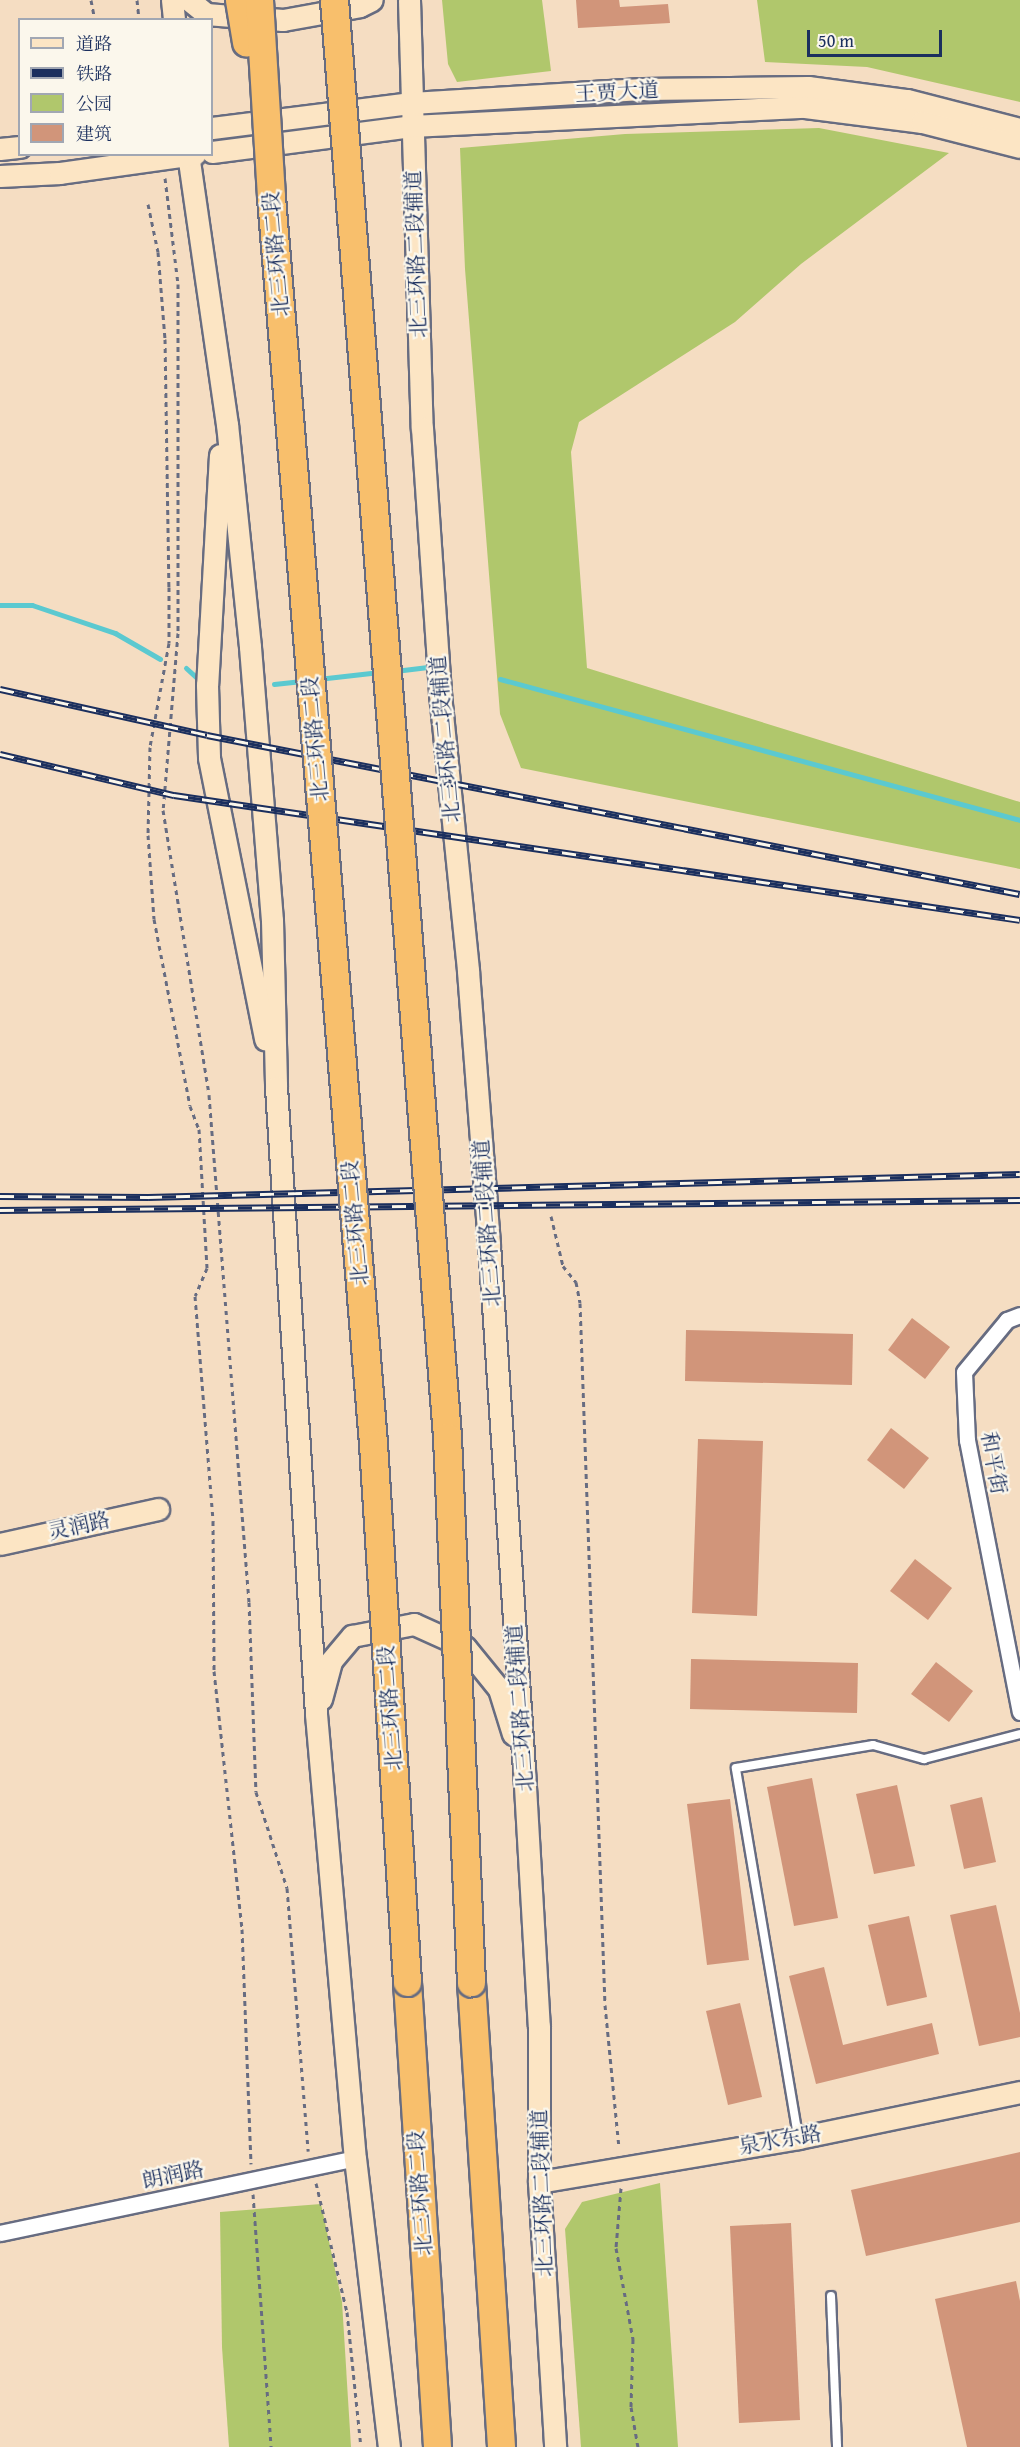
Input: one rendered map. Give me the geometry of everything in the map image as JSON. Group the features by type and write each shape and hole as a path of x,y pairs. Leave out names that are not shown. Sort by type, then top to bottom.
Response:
{"highway":[{"path":"239,0 271,197"},
{"name":"北三环路二段","path":"259,0 271,197 372,1432 437,2447"},
{"path":"334,0 447,1437 471,1982 501,2447"},
{"path":"418,2447 428,2315"},
{"path":"499,2412 507,2447"}],"main road":[{"path":"172,0 174,18"},
{"path":"189,0 206,14 283,20 360,6 372,0"},
{"name":"北三环路二段辅道","path":"409,0 411,126 422,428 439,676 471,1006 524,1769 539,2026 539,2182 555,2447"},
{"name":"王贾大道","path":"213,128 411,103 642,89 808,87 907,100 1020,129"},
{"name":"王贾大道","path":"213,152 411,126 805,106 922,122 1020,147"},
{"path":"0,149 18,147"},
{"path":"0,176 60,173 183,156"},
{"path":"190,156 223,397 250,647 269,885 276,1087 316,1714 355,2158 389,2447"},
{"path":"223,397 207,685 209,758 276,1087"},
{"name":"灵润路","path":"0,1544 158,1509"},
{"path":"316,1714 332,1660 352,1636 414,1624 465,1647 500,1689 524,1769"},
{"name":"泉水东路","path":"539,2182 798,2138 1020,2092"}],"street":[{"name":"和平街","path":"1020,1315 1007,1320 964,1372 967,1440 1020,1712"},
{"name":"朗润路","path":"0,2233 355,2158"}],"lane":[{"path":"798,2138 736,1768 873,1745 924,1759 1020,1734"},
{"path":"831,2296 837,2447"}],"path":[{"path":"91,0 95,18"},
{"path":"137,0 139,18"},
{"path":"161,159 174,233 178,284 178,633 163,810 209,1095 249,1602 256,1792 287,1888 305,2140 346,2312 361,2447"},
{"path":"148,204 158,252 165,339 169,587 169,643 150,747 148,835 154,919 190,1106 200,1129 207,1268 195,1296 213,1521 214,1671 242,1929 252,2180 271,2447"},
{"path":"551,1216 563,1266 576,1282 580,1303 605,2005 622,2207 616,2248 633,2339 631,2407 639,2447"}],"green space":[{"path":"442,0 542,0 551,71 457,82 448,64"},
{"path":"757,0 1020,0 1020,102 867,67 765,62"},
{"path":"819,128 949,153 801,264 735,322 579,422 571,452 587,668 1020,802 1020,869 521,768 500,714 465,269 460,148 625,134"},
{"path":"660,2183 678,2447 581,2447 565,2229 582,2202"},
{"path":"321,2204 342,2302 351,2447 229,2447 222,2347 220,2212"}],"building":[{"path":"576,0 619,0 620,7 668,4 670,23 578,28"},
{"path":"912,1318 950,1347 925,1379 888,1350"},
{"path":"686,1330 853,1334 852,1385 685,1381"},
{"path":"891,1428 929,1458 904,1489 867,1460"},
{"path":"698,1439 763,1441 757,1616 692,1613"},
{"path":"915,1559 952,1588 928,1620 890,1591"},
{"path":"691,1659 858,1663 857,1713 690,1709"},
{"path":"936,1662 973,1691 949,1722 911,1694"},
{"path":"812,1778 838,1918 794,1926 767,1787"},
{"path":"897,1785 915,1866 874,1874 856,1794"},
{"path":"982,1797 996,1862 964,1869 950,1805"},
{"path":"730,1799 749,1960 707,1965 687,1804"},
{"path":"996,1905 1020,2013 1020,2037 979,2046 950,1915"},
{"path":"909,1916 927,1997 887,2006 868,1925"},
{"path":"824,1967 843,2045 932,2023 939,2054 816,2084 789,1976"},
{"path":"740,2003 762,2097 728,2105 706,2011"},
{"path":"1020,2152 1020,2222 866,2256 851,2190"},
{"path":"791,2223 800,2420 739,2423 730,2226"},
{"path":"1016,2281 1020,2301 1020,2447 967,2447 935,2299"}],"waterway":[{"path":"0,605 32,605 115,633 160,659"},
{"path":"395,671 426,667"},
{"path":"186,668 197,678"},
{"path":"318,679 380,672"},
{"path":"500,679 1020,820"},
{"path":"274,684 302,681"}],"railway":[{"path":"0,689 207,735 1020,894"},
{"path":"0,754 174,795 1020,920"},
{"path":"0,1196 148,1197 1020,1174"},
{"path":"0,1210 1020,1200"}]}
